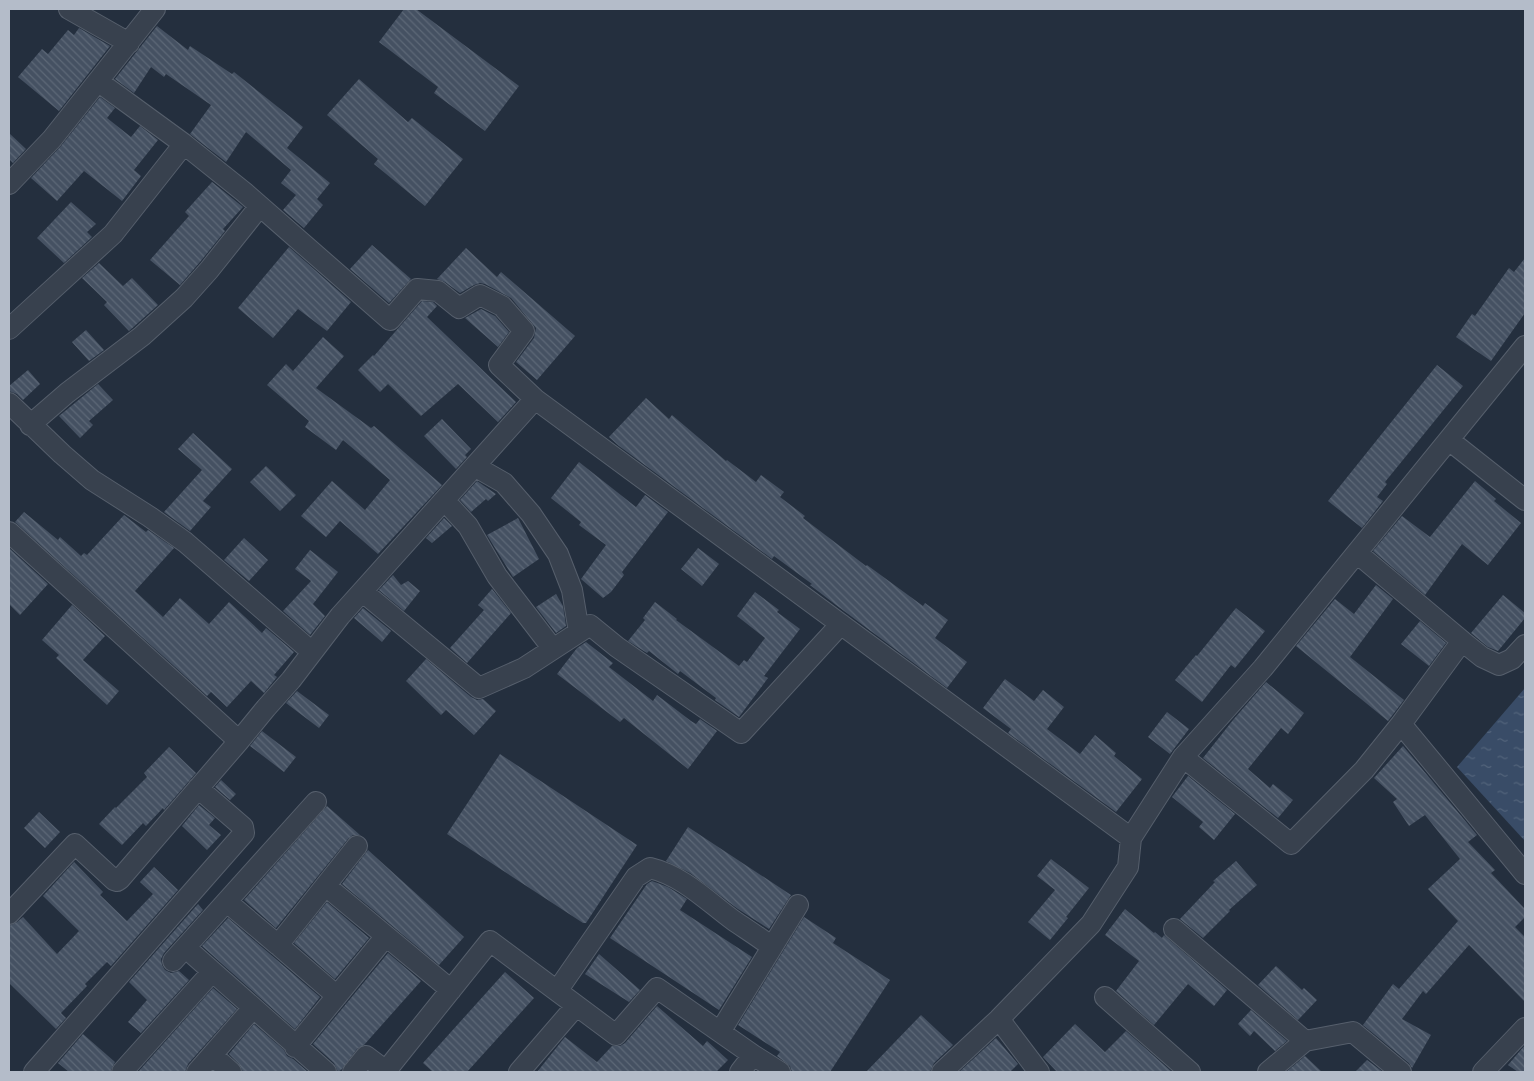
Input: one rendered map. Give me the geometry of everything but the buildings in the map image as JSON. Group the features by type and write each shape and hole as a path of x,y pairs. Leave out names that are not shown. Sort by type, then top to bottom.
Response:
{"street":[{"path":"69,9 128,44"},
{"path":"9,184 52,139 155,9"},
{"path":"99,82 184,144 260,206 390,320 417,289 438,291 459,308 480,296 502,306 524,331 499,365 535,399 1131,838"},
{"path":"9,329 113,234 184,144"},
{"path":"30,424 67,393 142,336 184,298 260,206"},
{"path":"942,1072 999,1019 1091,924 1128,867 1131,838 1183,757 1263,668 1525,346"},
{"path":"9,914 74,844 114,880 120,880 291,680 340,616 476,467 535,399"},
{"path":"9,403 92,480 185,542 312,652"},
{"path":"1449,440 1525,500"},
{"path":"476,467 504,483 531,514 558,554 572,590 579,632"},
{"path":"445,501 468,526 498,576 553,649"},
{"path":"9,532 239,740"},
{"path":"1357,553 1482,657 1499,665 1512,659 1525,645"},
{"path":"363,592 479,688 524,668 590,625 617,647 741,732 840,624"},
{"path":"1183,757 1290,844 1364,770 1401,724 1462,641"},
{"path":"1401,724 1525,874"},
{"path":"34,1072 244,833 243,827 198,788"},
{"path":"316,802 179,954 212,972 326,1072"},
{"path":"278,946 357,846"},
{"path":"556,991 636,877 650,868 666,872 698,892 733,920 772,946"},
{"path":"326,886 451,990"},
{"path":"227,902 337,996"},
{"path":"720,1032 798,905"},
{"path":"1174,929 1305,1041"},
{"path":"296,1047 386,936"},
{"path":"353,1072 366,1056 386,1072 490,941 616,1036 657,988 780,1072"},
{"path":"122,1072 212,972"},
{"path":"1105,997 1190,1072"},
{"path":"519,1072 576,1006"},
{"path":"197,1072 253,1008"},
{"path":"999,1019 1039,1072"},
{"path":"1483,1072 1525,1028"},
{"path":"1268,1072 1305,1041 1353,1032 1401,1072"},
{"path":"212,1055 231,1072"},
{"path":"740,1072 753,1055"}],"water":[{"path":"1525,688 1525,841 1457,767"}]}
